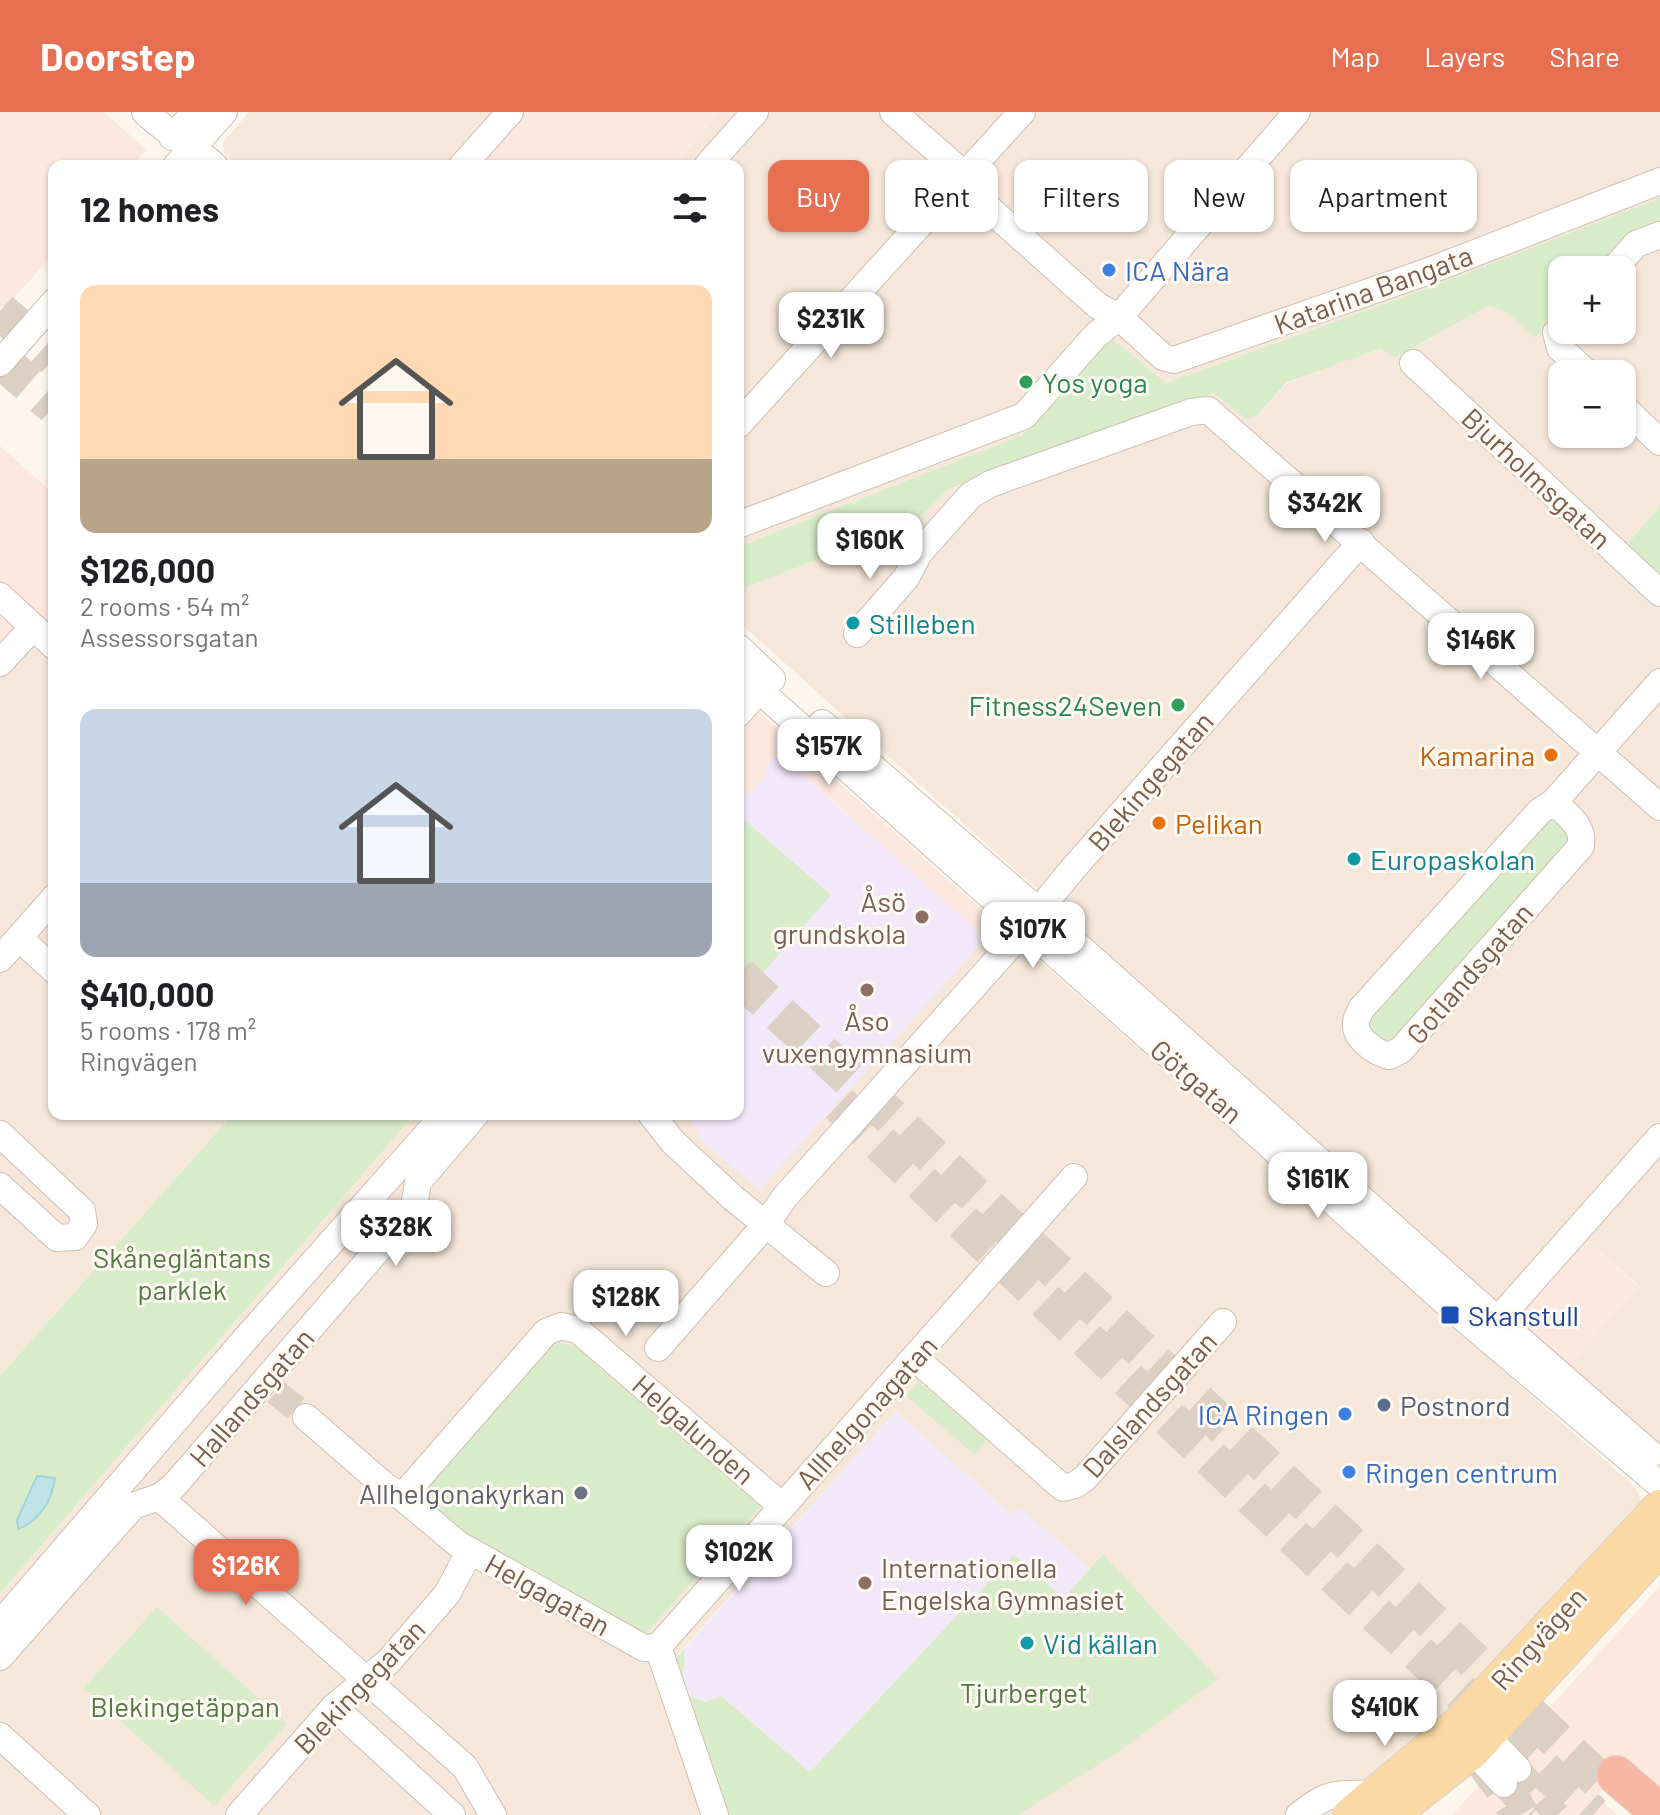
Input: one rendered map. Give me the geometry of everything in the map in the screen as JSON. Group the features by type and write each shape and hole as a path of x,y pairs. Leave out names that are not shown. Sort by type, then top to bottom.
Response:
{"highway":[{"path":"1635,1815 1611,1781 1660,1813"}],"main road":[{"name":"Ringvägen","path":"1473,1738 1660,1507"},
{"name":"Ringvägen","path":"1372,1808 1473,1738 1660,1548"}],"street":[{"path":"145,112 182,155"},
{"path":"182,155 196,112"},
{"path":"182,155 224,112"},
{"path":"467,160 510,112"},
{"path":"712,160 755,112"},
{"path":"893,112 948,160"},
{"path":"979,160 1022,112"},
{"path":"744,523 1024,416 1096,335 1119,317 1297,112"},
{"name":"Katarina Bangata","path":"1119,317 1163,357 1174,360 1429,271 1660,181"},
{"path":"998,217 1098,306 1119,317"},
{"path":"744,418 913,232"},
{"path":"1625,256 1636,244 1660,235"},
{"path":"0,363 48,309"},
{"path":"1560,344 1573,360"},
{"name":"Bjurholmsgatan","path":"1413,363 1660,593"},
{"path":"857,634 906,578 919,553 971,495 990,484 1191,412 1208,410 1660,807"},
{"path":"1636,419 1660,442"},
{"name":"Blekingegatan","path":"658,1348 767,1223 784,1198 1361,542"},
{"path":"0,596 48,641"},
{"path":"0,663 33,627"},
{"name":"Götgatan","path":"744,653 1031,920 1490,1328 1660,1485"},
{"name":"Götgatan","path":"744,676 1031,920"},
{"name":"Gotlandsgatan","path":"1554,802 1579,827 1583,836 1581,846 1401,1050 1389,1056 1378,1053 1358,1034 1355,1023 1361,1009 1540,811 1554,802 1660,682"},
{"path":"744,707 759,690"},
{"path":"0,959 48,905"},
{"path":"19,938 48,965"},
{"name":"Hallandsgatan","path":"0,1624 248,1336 440,1120"},
{"name":"Hallandsgatan","path":"0,1657 133,1506 159,1497 173,1487 270,1387 414,1208 418,1182 471,1120"},
{"path":"656,1120 673,1142 742,1205 826,1273"},
{"path":"0,1134 82,1211 84,1224 75,1237 57,1238 0,1186"},
{"path":"1490,1328 1660,1137"},
{"name":"Allhelgonagatan","path":"658,1647 1074,1177"},
{"name":"Dalslandsgatan","path":"915,1358 1063,1488 1085,1478 1223,1322"},
{"name":"Helgalunden","path":"402,1497 546,1332 561,1326 578,1330 782,1506"},
{"name":"Götgatan","path":"1490,1328 1660,1461"},
{"name":"Helgagatan","path":"306,1417 385,1486 470,1551 644,1648 658,1647"},
{"path":"159,1497 465,1767 493,1815"},
{"name":"Blekingegatan","path":"239,1815 334,1707 389,1661 447,1594 470,1551"},
{"path":"658,1647 715,1815"},
{"path":"334,1707 452,1815"},
{"path":"0,1736 87,1815"},
{"path":"1473,1738 1511,1776"},
{"name":"Ringvägen","path":"1299,1815 1319,1799 1332,1794 1372,1808"}],"shaded area":[{"path":"0,112 104,112 146,150 137,160 48,160 48,260 6,307 0,306"},
{"path":"249,112 508,112 465,160 232,160 224,153 223,142"},
{"path":"508,112 721,112 677,160 465,160"},
{"path":"721,112 1660,112 1660,198 1436,285 1166,383 1111,339 1023,435 744,545 744,160 677,160"},
{"path":"1660,222 1660,1447 1568,1365 1640,1286 1577,1233 1507,1312 744,626 744,583 747,587 916,521 947,490 1213,393 1260,414 1286,384 1381,347 1395,358 1488,306 1507,312 1535,338 1548,324 1548,344 1636,344 1636,256 1607,256 1624,236"},
{"path":"0,446 48,489 48,643 33,629 0,667"},
{"path":"33,629 48,643 48,1120 228,1120 0,1376 0,667"},
{"path":"744,698 998,924 986,938 779,753 764,769 768,773 749,794 744,790"},
{"path":"778,753 986,938 759,1190 697,1136 701,1131 689,1120 744,1120 744,790 749,794 768,773 764,769"},
{"path":"998,924 1635,1487 1641,1500 1639,1513 1458,1708 1338,1815 1018,1815 1149,1729 1103,1554 1090,1569 1019,1508 1012,1515 896,1412 670,1663 720,1815 0,1815 0,1593 410,1120 689,1120 702,1131 697,1136 759,1189","holes":["559,1343 575,1346 760,1507"]},
{"path":"1577,1233 1640,1287 1568,1365 1507,1312"},
{"name":"Internationella Engelska Gymnasiet","path":"896,1412 1012,1515 1019,1507 1090,1569 1064,1598 1014,1556 810,1772 721,1696 705,1702 688,1695 681,1678 685,1665 684,1649"},
{"path":"1660,1586 1660,1803 1622,1769 1597,1796 1617,1815 1452,1815"}],"green space":[{"path":"1660,198 1660,222 1624,236 1607,256 1548,256 1548,324 1535,338 1507,312 1488,306 1394,358 1381,348 1286,383 1259,414 1248,420 1213,393 947,490 916,521 747,587 744,583 744,545 1023,435 1111,338 1166,383 1436,285"},
{"path":"1660,506 1660,577 1626,546"},
{"path":"744,819 831,895 744,994"},
{"path":"1554,821 1573,838 1402,1041 1386,1044 1369,1027 1371,1011 1539,824"},
{"name":"Skånegläntans parklek","path":"228,1120 410,1120 0,1593 0,1376"},
{"path":"559,1343 575,1346 761,1507 645,1634 561,1593 491,1553 461,1533 440,1513 431,1495 432,1483 441,1466 540,1352"},
{"path":"918,1381 988,1440 975,1455 906,1396"},
{"name":"Tjurberget","path":"1103,1554 1218,1679 1115,1754 1018,1815 720,1815 670,1664 684,1649 685,1665 681,1678 688,1695 705,1702 721,1696 810,1772 1014,1555 1064,1598"},
{"name":"Blekingetäppan","path":"157,1607 287,1724 214,1806 84,1688"}],"water":[{"path":"37,1476 55,1478 51,1494 39,1515 18,1529 17,1520"}],"tunnel":[{"path":"0,311 48,353"},
{"path":"0,359 48,401"},
{"path":"744,981 1372,1564 1606,1787"},
{"path":"839,1104 1341,1582 1593,1815"},
{"path":"276,1392 306,1417"},
{"path":"1480,1756 1520,1815"},
{"path":"1518,1769 1557,1815"},
{"path":"1504,1784 1531,1815"}],"place":[{"name":"ICA Nära","path":"1109,270"},
{"name":"Yos yoga","path":"1026,382"},
{"name":"Stilleben","path":"853,623"},
{"name":"Fitness24Seven","path":"1178,705"},
{"name":"Kamarina","path":"1551,755"},
{"name":"Pelikan","path":"1159,823"},
{"name":"Europaskolan","path":"1354,859"},
{"name":"Åsö grundskola","path":"922,917"},
{"name":"Åso vuxengymnasium","path":"867,990"},
{"name":"Skanstull","path":"1450,1315"},
{"name":"Postnord","path":"1384,1405"},
{"name":"ICA Ringen","path":"1345,1414"},
{"name":"Ringen centrum","path":"1349,1472"},
{"name":"Allhelgonakyrkan","path":"581,1493"},
{"name":"Internationella Engelska Gymnasiet","path":"865,1583"},
{"name":"Vid källan","path":"1027,1643"}]}
